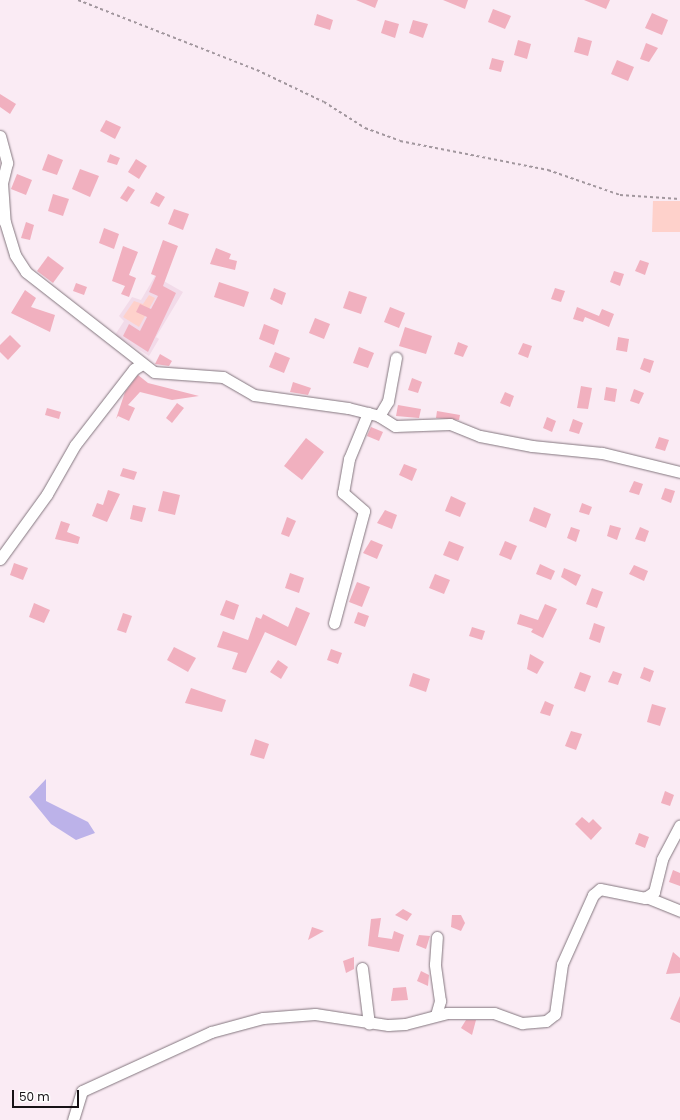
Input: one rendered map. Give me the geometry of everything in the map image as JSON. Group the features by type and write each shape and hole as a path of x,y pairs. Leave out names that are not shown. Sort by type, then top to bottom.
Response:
{"street":[{"path":"0,136 5,150 7,163 2,183 4,222 15,255 26,272 154,372 182,377 223,377 254,395 368,413 379,416 395,426 450,424 480,436 532,446 602,453 680,472"},
{"path":"379,416 388,401 396,358"},
{"path":"0,559 47,494 76,445 134,369 142,364"},
{"path":"334,623 364,511 343,493 349,459 368,413"},
{"path":"646,897 654,892 662,859 680,825"},
{"path":"73,1120 82,1092 211,1032 280,1015 315,1014 369,1024 405,1024 436,1015 494,1013 522,1023 546,1021 555,1014 562,964 593,895 600,889 646,897 680,911"},
{"path":"436,1015 440,1008 435,964 437,937"},
{"path":"362,968 369,1024"}],"path":[{"path":"78,0 257,70 324,102 365,128 400,141 518,162 620,195 680,199"}],"shaded area":[{"path":"653,201 680,201 680,232 652,232"},
{"path":"155,276 183,292 156,337 159,339 149,356 115,335 124,321 119,316 132,297 141,300"},
{"path":"149,295 155,298 139,327 123,317 134,301 143,304"},
{"path":"46,779 46,801 88,822 95,833 76,840 51,824 29,797"}],"building":[{"path":"356,0 378,0 375,8"},
{"path":"443,0 468,0 465,9"},
{"path":"584,0 610,0 606,9"},
{"path":"493,9 511,16 505,29 488,22"},
{"path":"652,13 668,20 662,35 645,28"},
{"path":"317,14 333,20 330,30 314,25"},
{"path":"385,20 399,24 395,38 381,33"},
{"path":"413,20 428,24 423,38 409,33"},
{"path":"578,37 592,41 588,56 574,52"},
{"path":"518,40 531,44 527,59 514,55"},
{"path":"646,43 658,48 649,62 640,59"},
{"path":"492,58 504,61 501,72 489,69"},
{"path":"617,60 634,67 628,81 611,74"},
{"path":"0,94 16,104 10,114 0,107"},
{"path":"106,120 121,127 115,139 100,131"},
{"path":"48,154 63,160 57,175 42,170"},
{"path":"110,154 120,158 117,165 107,162"},
{"path":"136,159 147,166 139,179 128,172"},
{"path":"80,169 99,176 90,197 72,189"},
{"path":"17,174 32,180 26,195 11,189"},
{"path":"128,186 135,190 127,202 120,198"},
{"path":"156,192 165,197 159,207 150,203"},
{"path":"53,194 69,199 63,216 48,211"},
{"path":"174,209 189,214 183,230 168,224"},
{"path":"26,222 34,225 30,240 21,238"},
{"path":"104,228 119,234 114,249 99,243"},
{"path":"163,240 178,246 163,286 176,293 148,352 123,336 129,324 140,331 147,317 136,312 140,304 151,309 158,296 149,292 156,276 151,274"},
{"path":"123,246 138,252 129,275 136,278 129,297 121,294 125,286 112,281"},
{"path":"216,248 231,254 229,259 237,261 235,270 210,264"},
{"path":"48,256 64,268 53,283 37,271"},
{"path":"640,260 649,263 645,275 635,271"},
{"path":"614,271 624,274 620,286 610,282"},
{"path":"219,282 249,292 244,307 214,297"},
{"path":"76,283 87,287 84,295 73,291"},
{"path":"274,288 286,293 282,305 270,299"},
{"path":"555,288 565,291 561,302 551,299"},
{"path":"25,290 36,298 31,307 55,315 50,332 11,313"},
{"path":"349,291 367,297 361,314 343,308"},
{"path":"390,307 405,313 399,328 384,322"},
{"path":"577,307 599,316 602,309 614,314 609,327 585,317 583,322 573,319"},
{"path":"315,318 330,324 324,339 309,333"},
{"path":"264,324 279,330 274,345 259,339"},
{"path":"405,327 432,336 426,354 399,346"},
{"path":"10,335 21,346 8,360 0,352 0,345"},
{"path":"618,337 629,339 627,352 616,350"},
{"path":"458,342 468,346 463,357 454,354"},
{"path":"523,343 532,346 528,358 518,354"},
{"path":"359,347 374,353 368,368 353,363"},
{"path":"275,352 290,358 284,373 269,367"},
{"path":"160,354 172,361 169,366 155,364"},
{"path":"644,358 654,361 650,373 640,369"},
{"path":"138,375 148,383 199,396 172,400 140,392 128,405 135,408 129,421 118,416 116,419 125,392"},
{"path":"412,378 422,382 418,393 408,390"},
{"path":"293,382 311,388 308,395 290,392"},
{"path":"581,386 592,388 588,409 577,408"},
{"path":"606,387 617,389 615,402 604,400"},
{"path":"634,389 644,393 639,404 630,401"},
{"path":"505,392 514,396 510,407 500,403"},
{"path":"177,403 184,408 172,423 166,418"},
{"path":"398,405 421,409 419,418 396,416"},
{"path":"47,408 61,412 59,419 45,415"},
{"path":"437,411 460,415 459,420 436,418"},
{"path":"547,417 556,421 552,432 543,428"},
{"path":"573,419 583,423 579,434 569,431"},
{"path":"371,427 383,432 379,441 367,436"},
{"path":"659,437 669,440 665,451 655,448"},
{"path":"306,438 324,452 302,480 284,466"},
{"path":"404,464 417,469 412,481 399,475"},
{"path":"123,468 137,472 134,480 120,476"},
{"path":"634,481 643,484 639,495 629,492"},
{"path":"665,488 675,491 671,503 661,499"},
{"path":"108,490 120,494 107,522 92,516 97,503 103,505"},
{"path":"163,491 180,495 175,515 158,511"},
{"path":"451,496 466,503 460,517 445,511"},
{"path":"582,503 592,507 589,515 579,512"},
{"path":"133,505 146,508 142,522 130,519"},
{"path":"534,507 551,514 546,528 529,521"},
{"path":"385,510 397,515 392,529 377,523"},
{"path":"287,517 296,521 289,537 281,534"},
{"path":"61,521 70,524 67,532 80,537 78,544 55,539"},
{"path":"610,525 621,528 617,540 607,536"},
{"path":"571,527 580,530 576,542 567,538"},
{"path":"640,527 649,531 645,542 635,539"},
{"path":"371,540 383,545 377,559 363,553"},
{"path":"449,541 464,547 458,561 443,555"},
{"path":"505,541 517,546 511,560 499,555"},
{"path":"14,563 28,568 23,580 10,575"},
{"path":"540,564 555,571 551,580 536,574"},
{"path":"634,565 648,571 644,581 629,574"},
{"path":"564,568 581,575 576,586 561,577"},
{"path":"290,573 304,578 299,593 285,588"},
{"path":"435,574 450,580 444,594 429,588"},
{"path":"357,582 370,587 362,607 349,602"},
{"path":"592,588 603,592 597,608 586,604"},
{"path":"226,600 239,605 234,620 220,615"},
{"path":"34,603 50,610 44,623 29,617"},
{"path":"545,604 557,609 543,638 531,632 533,629 517,624 520,614 538,620"},
{"path":"296,607 310,613 296,646 265,632 246,673 232,669 238,653 217,647 223,631 248,640 256,617 261,619 263,614 288,627"},
{"path":"358,612 369,616 365,627 354,623"},
{"path":"123,613 132,616 126,633 117,630"},
{"path":"594,623 605,627 600,643 589,639"},
{"path":"472,627 485,631 482,640 469,636"},
{"path":"174,647 196,658 188,672 167,660"},
{"path":"331,649 342,653 338,664 327,660"},
{"path":"530,654 544,662 537,674 527,669"},
{"path":"278,660 288,667 281,679 270,672"},
{"path":"644,667 654,671 650,682 640,678"},
{"path":"613,671 622,674 618,685 608,682"},
{"path":"580,672 591,676 585,692 574,688"},
{"path":"413,673 430,679 426,692 409,686"},
{"path":"191,688 226,700 222,712 185,703"},
{"path":"545,701 554,705 550,716 540,713"},
{"path":"652,704 666,708 660,726 647,722"},
{"path":"571,731 582,734 576,750 565,746"},
{"path":"255,739 269,744 264,759 250,755"},
{"path":"665,791 674,795 670,806 661,803"},
{"path":"582,817 589,823 593,819 602,828 591,840 575,824"},
{"path":"639,833 649,837 645,848 635,844"},
{"path":"673,870 680,873 680,886 669,882"},
{"path":"403,909 412,914 407,921 395,915"},
{"path":"452,915 461,915 465,923 461,931 451,927"},
{"path":"381,918 378,937 392,939 394,931 404,935 399,952 368,946 371,919"},
{"path":"312,927 324,931 308,940"},
{"path":"419,935 430,936 426,949 416,945"},
{"path":"673,952 680,958 680,973 666,974"},
{"path":"354,957 354,969 346,973 343,961"},
{"path":"421,971 429,975 428,986 417,981"},
{"path":"406,987 408,1000 391,1001 393,988"},
{"path":"680,996 680,1023 670,1019"},
{"path":"466,1020 476,1020 472,1035 461,1028"}]}
